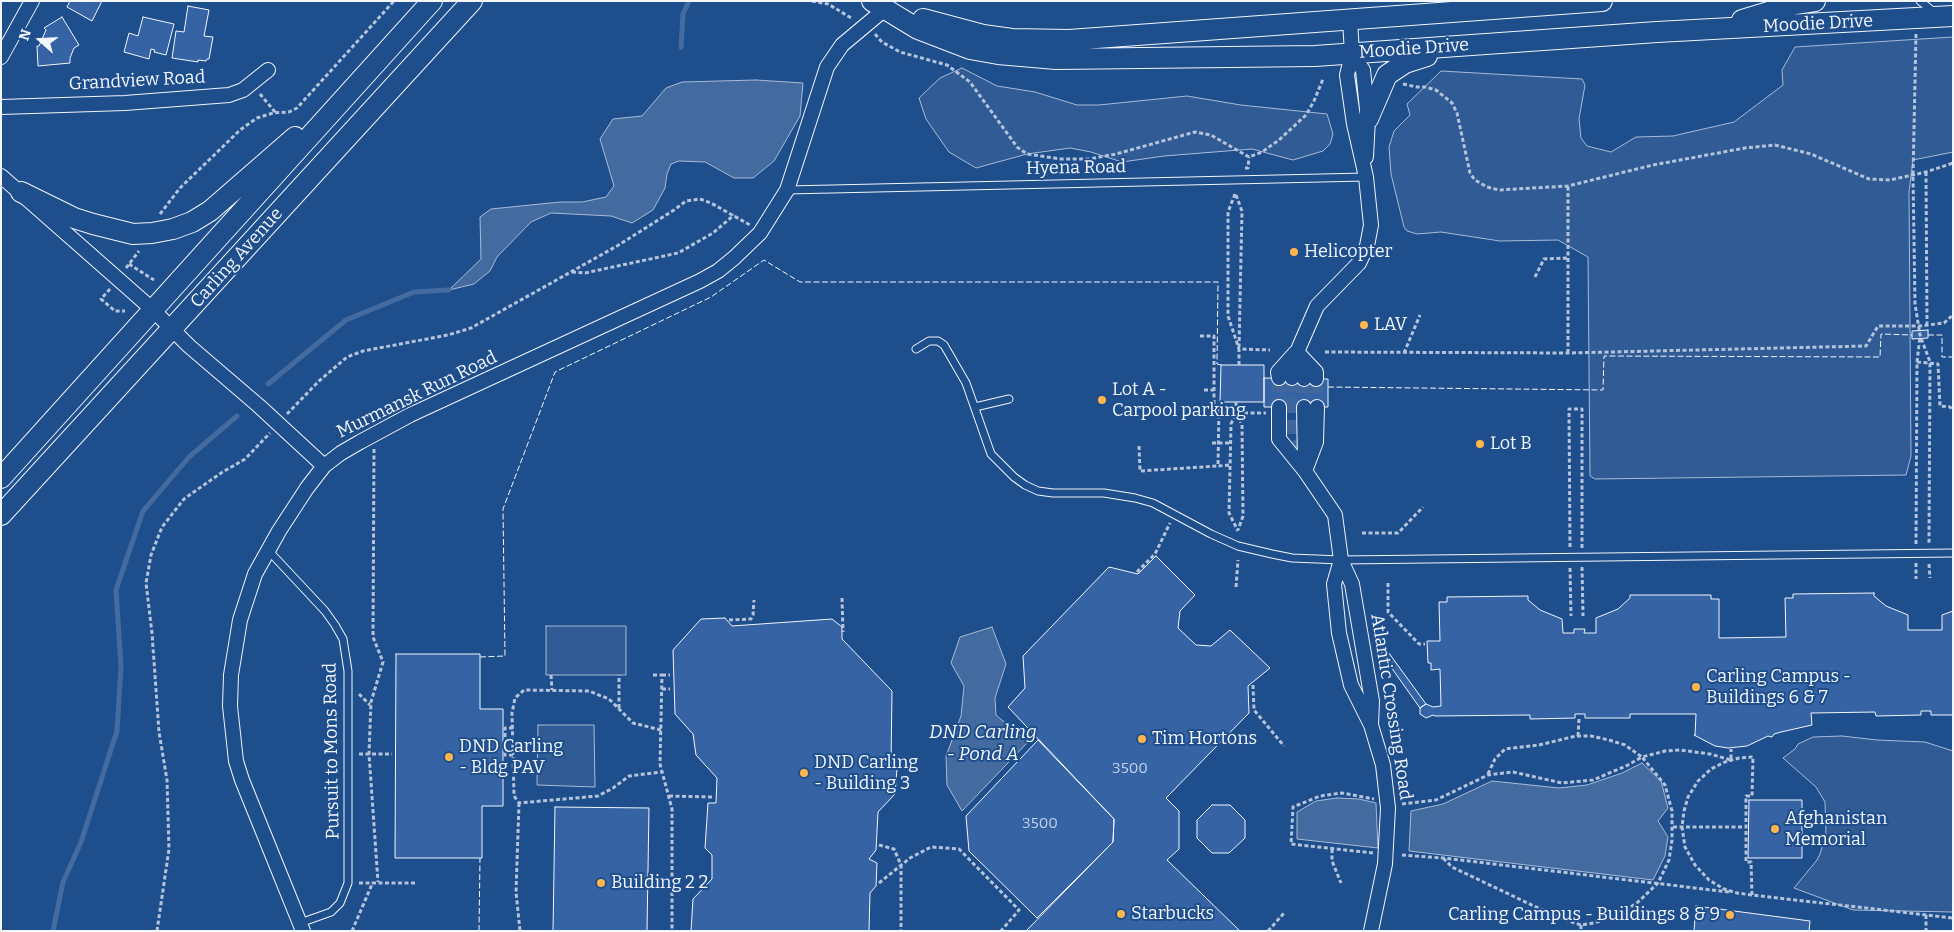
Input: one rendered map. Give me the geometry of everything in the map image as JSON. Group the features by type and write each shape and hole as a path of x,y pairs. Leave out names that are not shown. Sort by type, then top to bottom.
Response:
{"main road":[{"name":"Carling Avenue","path":"1,478 432,1"},
{"name":"Carling Avenue","path":"1,515 472,1"},
{"name":"Moodie Drive","path":"879,5 984,35 1047,40 1090,39 1602,1"},
{"path":"1711,29 1795,4 1815,1"},
{"name":"Moodie Drive","path":"879,5 918,30 970,49 1032,58 1107,59 1315,56 1711,29 1918,10 1949,16"},
{"path":"1368,119 1384,82 1391,72 1405,63 1461,46"},
{"path":"20,192 74,218 133,234 152,234 173,229 192,222 210,210 366,75"}],"street":[{"path":"1,57 32,1"},
{"name":"Murmansk Run Road","path":"301,927 242,780 236,761 231,720 231,674 234,645 246,598 267,549 307,488 324,466 340,453 375,433 700,281 729,262 760,233 787,190 827,67 842,45 864,25 879,5"},
{"path":"1297,352 1298,378 1278,372 1297,352 1318,306 1359,262 1368,246 1371,225 1366,177 1354,124 1346,75 1352,54 1350,20"},
{"path":"1352,54 1363,70 1368,119 1366,177"},
{"name":"Grandview Road","path":"1,107 125,103 229,95 244,90 268,70"},
{"path":"1,176 152,309 189,346 324,466"},
{"path":"1305,471 1311,407"},
{"name":"Atlantic Crossing Road","path":"1274,410 1279,438 1335,514 1341,560 1352,584 1357,610 1372,701 1371,725 1383,766 1388,808 1385,864 1372,930"},
{"path":"1341,560 1334,584 1339,633 1351,685 1371,725"}],"lane":[{"name":"Hyena Road","path":"787,190 1366,177"},
{"path":"916,349 929,341 938,341 944,346 966,383 991,454 1008,472 1025,485 1038,491 1053,493 1104,493 1153,503 1238,546 1292,558 1341,560 1953,553"},
{"path":"975,407 1009,399"},
{"name":"Pursuit to Mons Road","path":"267,549 335,624 342,639 348,671 348,884 340,903 331,912 301,927"}],"path":[{"path":"125,311 115,311 101,299 152,234 157,219 180,188 225,143 257,118 276,112 289,112 297,108 394,1"},
{"path":"812,1 828,4 864,25 882,42 900,52 948,65 970,82 1009,137 1027,154 1061,159 1089,159 1116,154 1195,132 1211,135 1249,157 1262,152 1279,140 1306,115 1314,102 1322,79"},
{"path":"1916,578 1917,362 1920,326 1915,304 1913,176 1918,10"},
{"path":"1396,81 1409,86 1426,87 1436,90 1452,103 1457,114 1470,173 1475,180 1499,190 1568,186 1653,165 1745,148 1775,145 1811,154 1869,179 1890,180 1913,176 1953,162"},
{"path":"251,84 276,112"},
{"path":"1248,168 1249,157"},
{"path":"1926,172 1927,324"},
{"path":"1568,186 1568,353"},
{"path":"1239,349 1228,316 1228,212 1235,194 1242,211 1239,365"},
{"path":"157,931 169,849 167,780 159,732 152,633 146,583 151,555 162,527 184,498 245,459 319,381 347,357 472,328 571,272 686,201 700,199 711,203 734,215 760,233"},
{"path":"571,272 585,273 678,253 713,233 734,215"},
{"path":"1535,277 1544,259 1568,258"},
{"path":"129,264 154,280"},
{"path":"1404,352 1420,315"},
{"path":"1325,352 1568,353 1866,346 1878,326 1920,326 1944,323 1953,315"},
{"path":"1920,335 1930,362 1930,578"},
{"path":"1200,336 1214,336 1214,407 1218,407 1218,466"},
{"path":"1239,349 1270,350"},
{"path":"1917,362 1938,364 1940,406 1950,407 1953,410"},
{"path":"1204,390 1214,390"},
{"path":"1236,402 1236,413 1242,425 1243,516 1238,530 1229,513 1230,424 1236,413"},
{"path":"1571,616 1570,409 1582,409 1583,616"},
{"path":"1218,413 1274,410"},
{"path":"375,433 373,637 382,662 371,702 369,754 378,882"},
{"path":"1212,443 1231,443"},
{"path":"1139,446 1140,471 1230,465"},
{"path":"1362,533 1398,533 1423,507"},
{"path":"1137,572 1155,554 1175,514"},
{"path":"1236,587 1238,560"},
{"path":"1388,583 1388,612 1419,644 1425,644"},
{"path":"842,598 843,632"},
{"path":"729,620 751,619 754,600"},
{"path":"551,675 552,690"},
{"path":"619,675 619,708"},
{"path":"653,675 670,675"},
{"path":"662,675 660,764 672,809 672,931"},
{"path":"1253,685 1254,710 1284,746"},
{"path":"662,689 670,689"},
{"path":"520,931 516,892 519,802 514,796 512,728 515,698 524,690 589,691 609,699 633,723 661,730"},
{"path":"1578,736 1579,718"},
{"path":"512,728 504,728 505,755 513,755"},
{"path":"1443,858 1452,867 1461,872 1557,917 1581,925 1617,916 1638,902 1658,883 1669,860 1673,827 1672,811 1665,785 1642,757 1625,745 1591,736 1578,736 1539,745 1505,749 1495,759 1488,775"},
{"path":"1731,749 1731,760"},
{"path":"1402,804 1436,800 1488,775 1512,772 1562,783 1593,780 1642,757 1665,751 1680,750 1710,754 1731,760"},
{"path":"348,754 392,754"},
{"path":"1737,893 1724,889 1709,880 1695,865 1685,846 1682,826 1688,797 1698,782 1712,769 1731,760 1753,757 1752,796 1746,796 1746,862 1751,862 1752,895"},
{"path":"519,802 598,796 629,776 662,772"},
{"path":"1377,799 1342,794 1320,796 1293,808 1291,844 1379,854"},
{"path":"669,796 712,796"},
{"path":"1673,827 1746,827"},
{"path":"879,845 894,849 900,865 901,931"},
{"path":"879,883 910,858 931,847 958,849 1019,910 1001,931"},
{"path":"1332,849 1332,861 1341,883"},
{"path":"1402,856 1443,858 1953,918"},
{"path":"352,931 372,882"},
{"path":"348,884 372,882 415,883"},
{"path":"1268,931 1286,912"},
{"path":"1926,915 1926,931"},
{"path":"1581,925 1581,931"}],"shaded area":[{"path":"1953,37 1953,152 1913,160 1909,192 1911,456 1906,475 1595,479 1590,476 1588,257 1558,240 1500,241 1441,232 1417,234 1407,231 1404,227 1391,174 1389,147 1394,131 1410,115 1407,104 1441,71 1582,79 1585,85 1579,119 1581,138 1587,146 1611,152 1636,137 1673,136 1734,122 1783,85 1782,70 1795,47"},
{"path":"962,68 997,86 1035,92 1077,105 1099,105 1187,96 1241,105 1327,114 1333,134 1330,144 1323,151 1293,160 1252,149 1164,156 1122,162 1091,152 1070,148 1027,154 976,168 949,152 926,119 919,98 940,78"},
{"path":"546,626 626,626 626,675 546,675"},
{"path":"538,725 594,725 595,787 537,785"},
{"path":"1842,736 1925,742 1953,751 1953,912 1853,910 1794,888 1820,854 1826,835 1825,802 1816,787 1783,758 1795,749 1798,744 1813,737"}],"water":[{"path":"756,80 803,83 800,116 774,161 753,178 734,178 705,162 679,161 671,164 665,188 653,210 632,223 611,216 551,213 531,222 497,257 490,271 474,284 449,290 481,259 480,217 491,209 560,202 582,202 606,197 614,186 600,139 613,119 642,116 666,88 682,82"},
{"name":"DND Carling - Pond A","path":"992,627 1006,664 995,698 996,715 1028,742 962,811 947,785 946,756 961,716 964,686 951,663 960,637"},
{"path":"1642,763 1661,781 1668,808 1658,821 1668,837 1665,856 1653,880 1409,851 1411,811 1443,804 1492,781 1559,788 1587,785 1622,773"},
{"path":"1337,798 1359,799 1376,803 1378,848 1297,839 1297,812 1316,801"}],"building":[{"path":"70,1 102,1 92,21 67,7"},
{"path":"188,6 209,10 204,36 213,37 209,59 206,61 198,60 198,62 172,58 176,31 184,32"},
{"path":"62,17 79,45 74,48 70,63 38,66 37,46 39,46 46,30 44,28"},
{"path":"143,17 174,24 166,55 154,52 155,50 151,49 149,59 124,52 129,33 138,36"},
{"path":"1928,330 1928,338 1912,339 1912,331"},
{"path":"1221,365 1264,365 1264,402 1220,402"},
{"path":"1264,378 1328,379 1328,407 1264,407"},
{"path":"1156,556 1195,595 1180,611 1178,628 1196,645 1211,646 1230,630 1270,668 1248,686 1249,713 1166,798 1179,811 1179,849 1167,860 1240,931 1026,931 1113,842 1114,819 1008,707 1025,688 1023,656 1109,567 1138,574"},
{"name":"Carling Campus - Buildings 6 & 7","path":"1874,593 1874,596 1886,606 1908,615 1908,630 1942,630 1942,615 1953,611 1953,715 1931,715 1931,711 1921,711 1921,715 1876,716 1875,712 1811,713 1812,725 1774,734 1772,737 1768,736 1747,746 1728,748 1715,746 1694,735 1696,714 1630,714 1630,718 1585,718 1585,714 1575,714 1575,718 1530,719 1530,715 1433,715 1426,718 1420,714 1420,708 1426,704 1433,707 1441,706 1440,669 1431,670 1431,663 1428,663 1427,641 1440,641 1439,602 1447,602 1447,597 1528,596 1528,600 1540,610 1562,619 1563,633 1574,633 1574,629 1585,629 1584,633 1596,633 1596,618 1618,609 1630,598 1630,595 1711,595 1711,599 1719,599 1719,638 1786,637 1785,598 1793,598 1793,594"},
{"name":"DND Carling - Building 3","path":"725,618 732,626 832,619 842,627 842,639 892,691 891,763 897,769 895,794 878,812 876,850 869,859 877,863 876,886 870,893 869,931 691,931 693,899 712,879 712,855 705,848 708,803 716,803 717,778 696,755 693,734 675,714 673,650 701,619"},
{"path":"1386,649 1426,704 1420,708 1381,653"},
{"name":"DND Carling - Bldg PAV","path":"396,654 480,654 480,709 503,709 503,806 482,806 482,858 395,858"},
{"path":"1038,740 1114,819 1113,842 1037,918 969,851 966,816"},
{"name":"Afghanistan Memorial","path":"1749,800 1802,800 1802,858 1748,858"},
{"path":"1212,805 1230,805 1245,820 1245,838 1229,853 1212,853 1197,838 1197,820"},
{"name":"Building 2 2","path":"555,807 649,808 647,931 553,931"},
{"name":"Carling Campus - Buildings 8 & 9","path":"1696,906 1810,921 1809,931 1694,931"}],"waterway":[{"path":"681,47 683,14 689,1"},
{"path":"268,384 346,320 414,292 449,290"},
{"path":"53,931 63,882 81,842 117,731 121,667 116,590 143,511 189,457 237,416"}],"tunnel":[{"path":"1279,378 1279,407"},
{"path":"1292,378 1292,439 1303,465"},
{"path":"1304,379 1304,407"},
{"path":"1316,379 1317,407"}],"fence":[{"path":"480,657 505,656 503,509 555,372 711,297 764,260 800,282 1218,282 1217,364 1221,365"},
{"path":"1328,387 1603,390 1604,356 1880,357 1881,334 1912,335"},
{"path":"1928,335 1942,335 1942,357 1953,357"},
{"path":"479,931 480,858"}],"place":[{"name":"Helicopter","path":"1294,252"},
{"name":"LAV","path":"1364,325"},
{"name":"Lot A - Carpool parking","path":"1102,400"},
{"name":"Lot B","path":"1480,444"},
{"name":"Carling Campus - Buildings 6 & 7","path":"1696,687"},
{"name":"Tim Hortons","path":"1142,739"},
{"name":"DND Carling - Bldg PAV","path":"449,757"},
{"name":"DND Carling - Building 3","path":"804,773"},
{"name":"Afghanistan Memorial","path":"1775,829"},
{"name":"Building 2 2","path":"601,883"},
{"name":"Starbucks","path":"1121,914"},
{"name":"Carling Campus - Buildings 8 & 9","path":"1730,915"}]}
